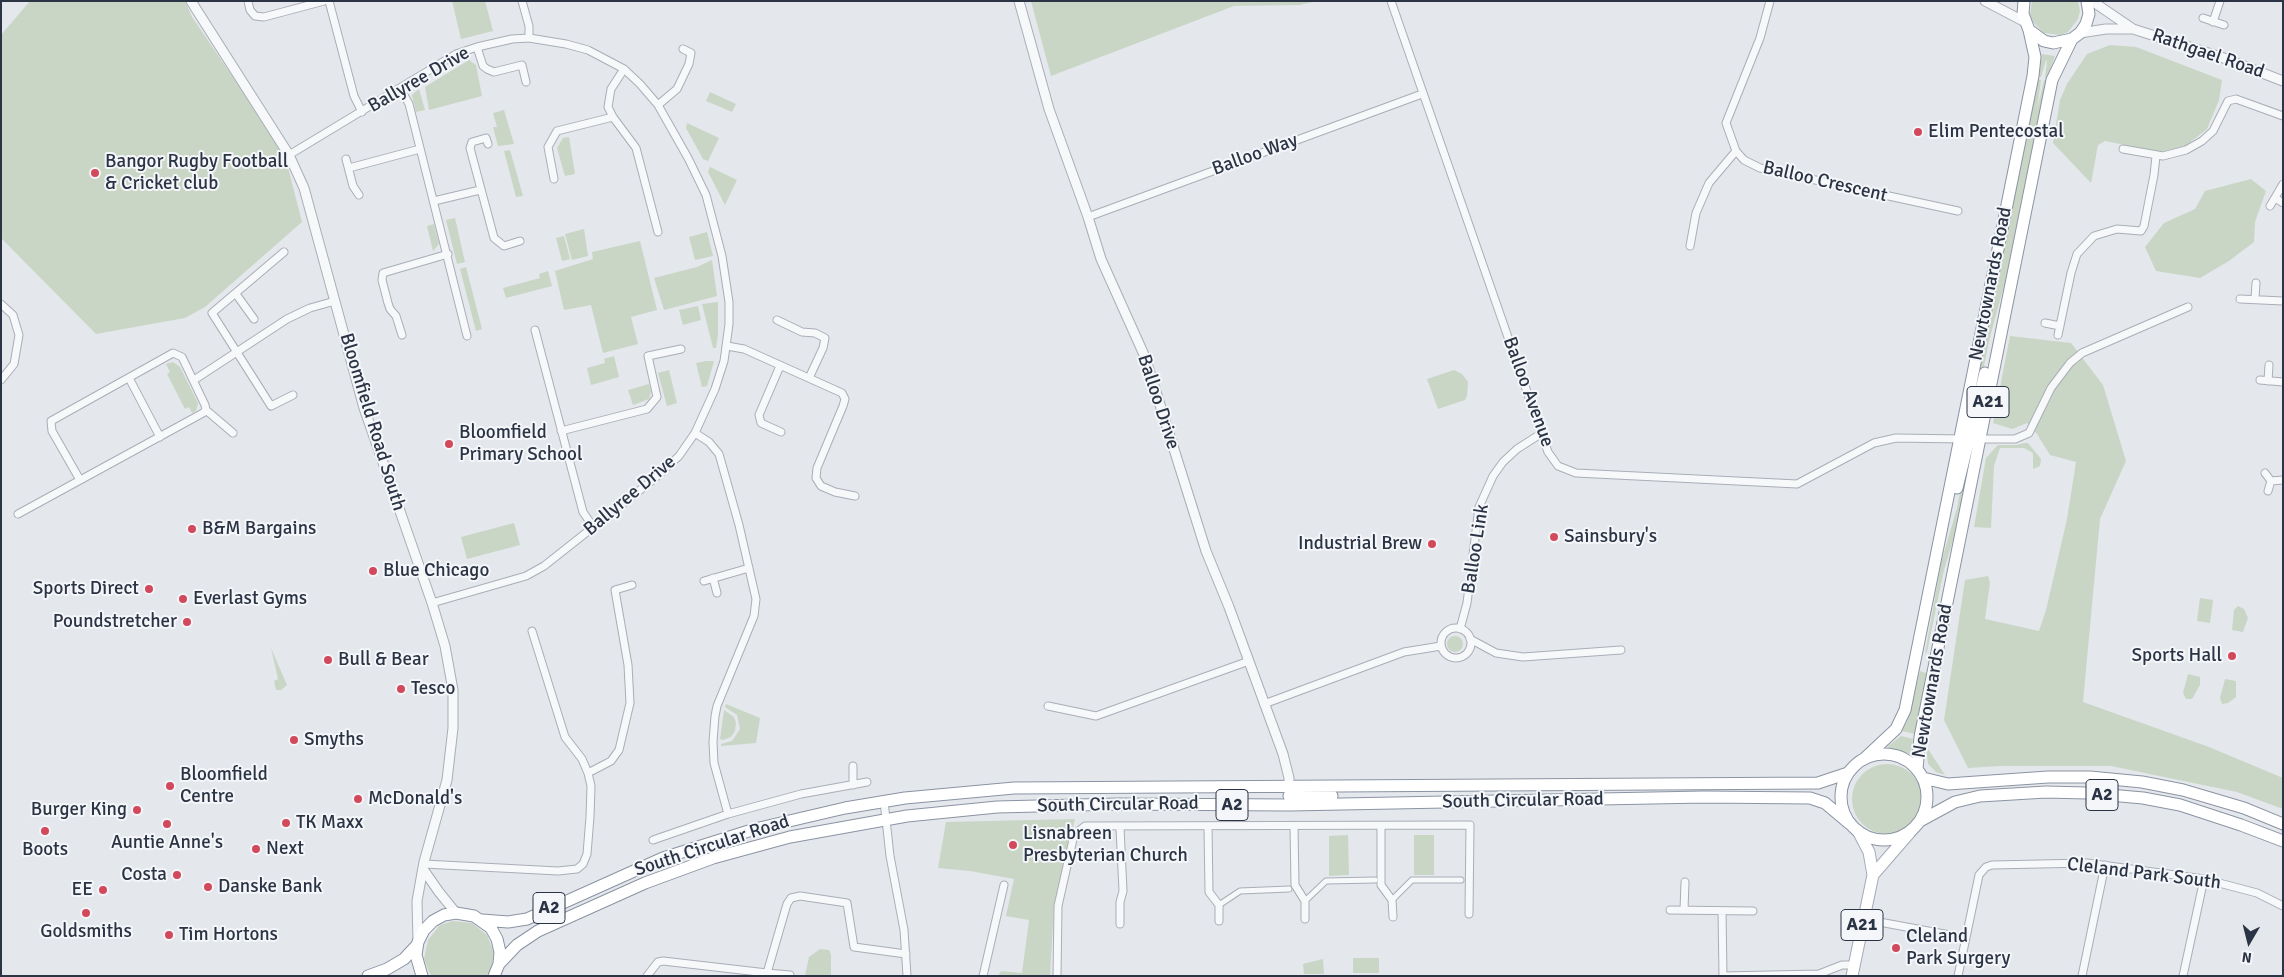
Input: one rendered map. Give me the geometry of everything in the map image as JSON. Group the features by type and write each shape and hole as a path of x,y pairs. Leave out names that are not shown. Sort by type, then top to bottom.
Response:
{"main road":[{"name":"A21","path":"2024,1 2023,14 2027,26"},
{"name":"A21","path":"2076,36 2086,24 2089,14 2087,1"},
{"path":"2027,26 2036,36 2053,43 2076,36"},
{"name":"Newtownards Road","path":"1920,774 1920,737 2033,76 2035,57 2027,26"},
{"name":"Newtownards Road","path":"1865,758 1896,729 1906,710 1942,527 1970,439 2005,310 2052,80 2076,36"},
{"name":"A2","path":"1848,773 1865,758 1887,754 1903,758 1920,774 1948,784 2048,777 2090,777 2142,782 2183,790 2244,808 2283,824"},
{"path":"1848,773 1842,785 1841,799 1844,812 1854,828"},
{"name":"South Circular Road","path":"498,971 517,945 538,931 645,883 713,858 790,837 886,818 997,807 1289,796 1818,783 1848,773"},
{"name":"A2","path":"1854,828 1877,840 1901,837 1912,830 1920,821 1926,808 1927,793 1920,774"},
{"name":"South Circular Road","path":"482,920 508,922 526,919 663,858 755,829 884,801 1014,788 1289,796 1410,803 1810,798 1825,803 1854,828"},
{"name":"A2","path":"1920,821 1955,802 1980,796 2046,792 2087,794 2143,798 2180,805 2283,841"},
{"name":"A21","path":"1853,971 1873,875 1870,852 1854,828"},
{"name":"A21","path":"1873,875 1912,830"},
{"path":"422,976 416,956 418,944 424,930 432,921 444,915 456,913"},
{"name":"A2","path":"456,913 474,916 491,928 497,939 500,952 498,971"},
{"path":"368,976 387,969 404,958 418,944"}],"street":[{"name":"Bloomfield Road South","path":"191,1 289,155 304,188 366,414 432,603 445,646 452,686 453,728 447,780 424,866 417,902 418,944"},
{"path":"248,1 250,10 255,16 264,17 324,1"},
{"path":"329,1 354,96 362,112"},
{"path":"522,1 530,38"},
{"name":"Balloo Drive","path":"1019,1 1049,109 1101,259 1145,357 1206,551 1283,754 1289,796"},
{"name":"Balloo Avenue","path":"1390,1 1548,452 1558,466 1576,473 1797,484 1874,443 1896,438 2015,439 2029,433 2051,388 2070,363 2082,353 2188,307"},
{"path":"1690,246 1696,213 1709,183 1736,151 1726,123 1760,38 1770,1"},
{"path":"1985,1 2027,26"},
{"name":"Rathgael Road","path":"2092,1 2134,29 2221,57 2283,81"},
{"path":"2213,22 2220,1"},
{"path":"2203,18 2224,25"},
{"name":"Rathgael Road","path":"2076,36 2106,29 2134,29"},
{"name":"Ballyree Drive","path":"289,155 456,54 512,39 530,38 588,50 624,69 658,105 706,194 722,256 729,302 727,346 716,389 695,433 679,456 654,480 544,566 526,576 432,603"},
{"path":"477,47 483,66 487,69 494,72 522,65 526,82"},
{"path":"658,105 677,88 689,64 691,53 683,49"},
{"path":"624,69 609,95 608,106 613,117 636,148 658,232"},
{"path":"400,88 409,104 467,336"},
{"name":"Balloo Way","path":"1088,217 1422,94"},
{"path":"2122,149 2156,156 2186,150 2202,141 2214,131 2228,101 2236,100 2283,116"},
{"path":"554,179 548,147 558,131 613,117"},
{"path":"488,144 486,138 472,142 470,148 494,238 504,246 520,241"},
{"path":"349,168 420,149"},
{"name":"Balloo Crescent","path":"1736,151 1744,160 1760,168 1958,211"},
{"path":"2058,335 2071,273 2077,254 2094,236 2117,229 2141,231 2144,226 2156,156"},
{"path":"346,159 353,186 359,196"},
{"path":"2270,206 2283,184"},
{"path":"434,201 480,190"},
{"path":"2275,198 2283,203"},
{"path":"284,252 212,313 271,406 293,395"},
{"path":"402,335 396,316 388,303 382,280 383,273 448,254"},
{"path":"2255,298 2256,283"},
{"path":"236,294 254,319"},
{"path":"2240,299 2255,298 2283,301"},
{"path":"194,380 235,352 302,312 335,301"},
{"path":"1,304 13,315 19,334 14,364 1,380"},
{"path":"777,320 802,332 815,333 824,338 823,348 809,378"},
{"path":"2045,323 2060,326"},
{"path":"535,330 583,512 594,528"},
{"path":"727,346 744,349 842,393 845,399 816,468 816,478 821,486 835,492 855,496"},
{"path":"561,431 647,409 657,397 648,356 681,349"},
{"path":"80,480 52,431 51,421 173,353 182,357 206,410 233,434"},
{"path":"2269,365 2264,381 2283,382"},
{"path":"780,366 759,415 761,423 781,432"},
{"path":"129,378 160,437"},
{"path":"18,514 200,416 206,410"},
{"path":"695,433 709,442 719,454 739,526 756,599 754,616 720,698 715,716 714,763 728,814"},
{"name":"Balloo Link","path":"1460,629 1467,603 1479,508 1493,476 1503,462 1542,433"},
{"path":"2265,473 2271,481"},
{"path":"2271,481 2283,480"},
{"path":"2268,491 2271,481"},
{"path":"704,581 749,568"},
{"path":"713,578 717,593"},
{"path":"588,773 611,761 619,750 624,731 630,703 628,665 615,590 632,585"},
{"path":"1470,639 1469,649 1463,656 1458,658 1448,656 1441,646 1441,639 1447,631 1460,629 1470,639 1496,653 1533,657 1621,650"},
{"path":"424,866 558,872 578,869 583,864 587,854 591,786 582,759 565,737 532,631"},
{"path":"1264,704 1404,652 1441,646"},
{"path":"1048,706 1096,716 1249,661"},
{"path":"853,784 854,766"},
{"path":"653,840 728,814 801,794 867,782"},
{"path":"884,801 890,856 904,930 907,976"},
{"path":"1057,976 1058,906 1074,835 1085,826 1470,825 1470,914"},
{"path":"1294,826 1295,885 1304,901 1305,920"},
{"path":"1381,826 1382,886 1392,900 1392,917"},
{"path":"1120,827 1123,891 1120,902 1120,924"},
{"path":"1208,827 1209,892 1218,905 1219,921"},
{"name":"Cleland Park South","path":"1958,976 1979,875 1986,867 2004,863 2087,863 2204,879 2257,893 2283,906"},
{"path":"2082,976 2105,865"},
{"path":"424,866 439,892 456,913"},
{"path":"2183,976 2204,879"},
{"path":"1304,901 1326,881 1375,880"},
{"path":"1392,900 1412,880 1461,880"},
{"path":"1684,882 1684,910"},
{"path":"983,976 1004,885"},
{"path":"1218,905 1240,891 1289,889"},
{"path":"767,973 787,904 792,898 800,896 847,903 854,947 906,954"},
{"path":"1670,910 1754,911"},
{"path":"1722,911 1723,976 1821,975 1842,965 1853,971"},
{"path":"1863,919 1966,938"},
{"path":"647,976 658,962 663,961 744,974 790,975"}],"green space":[{"path":"30,1 185,1 192,17 284,152 302,222 205,307 185,318 96,334 1,238 1,35"},
{"path":"452,1 485,1 493,31 461,39"},
{"path":"1031,1 1317,1 1300,5 1234,6 1051,76"},
{"path":"2032,1 2078,1 2080,11 2078,19 2068,32 2060,35 2044,33 2033,22 2030,15"},
{"path":"2110,45 2136,47 2222,80 2219,100 2207,129 2184,147 2159,152 2105,141 2098,145 2091,183 2053,143 2060,100 2067,84 2087,54"},
{"path":"2042,54 2055,56 2047,78 2045,78 2046,60 2041,77 2039,77"},
{"path":"469,60 476,65 482,96 429,110 425,87"},
{"path":"2038,79 2041,80 2037,110 2044,80 2046,80 2005,282 1990,337 1973,419 1969,424"},
{"path":"419,89 425,110 416,112 412,95"},
{"path":"710,92 736,104 732,112 706,101"},
{"path":"504,110 514,144 498,146 493,127 497,127 493,113"},
{"path":"687,123 719,138 708,161 703,159 686,128"},
{"path":"569,137 575,174 565,176 557,148 563,138"},
{"path":"510,150 523,196 516,197 504,151"},
{"path":"710,167 737,180 725,205 708,172"},
{"path":"2251,179 2266,191 2255,222 2254,242 2229,261 2200,278 2156,271 2145,247 2164,223 2195,209 2205,191"},
{"path":"455,218 465,262 457,264 446,220"},
{"path":"434,224 439,244 433,251 427,226"},
{"path":"584,229 588,256 572,260 565,234"},
{"path":"707,232 713,256 695,260 689,237"},
{"path":"564,236 570,259 562,261 556,238"},
{"path":"640,241 657,310 631,317 638,344 603,353 591,305 564,310 555,271 593,259 592,252"},
{"path":"712,260 717,296 664,310 654,278 697,267"},
{"path":"466,267 482,329 476,331 460,269"},
{"path":"548,271 552,286 506,298 503,288 540,278 539,274"},
{"path":"718,302 718,335 716,348 713,348 702,304"},
{"path":"698,306 701,320 683,325 679,310"},
{"path":"2010,336 2071,343 2103,385 2126,461 2100,519 2083,702 2209,747 2283,778 2283,809 2237,792 2111,766 2000,766 1968,768 1944,720 1965,580 1988,576 1990,583 1985,619 2039,631 2046,610 2067,519 2076,462 2050,455 2037,434 2027,423 2012,429 1993,423"},
{"path":"614,356 619,377 591,385 587,368 605,363 604,359"},
{"path":"714,361 707,386 702,387 696,363"},
{"path":"173,362 180,367 198,403 196,411 192,413 189,407 185,409 167,374 170,372 166,364"},
{"path":"669,370 677,403 667,406 658,373"},
{"path":"1454,370 1462,374 1468,382 1467,396 1465,400 1438,409 1427,379"},
{"path":"649,384 651,392 649,399 633,405 628,390"},
{"path":"2028,443 2041,459 2040,466 2033,469 2033,453 2024,448 2000,448 1994,466 1991,528 1974,527 1986,458 1998,445"},
{"path":"1964,470 1968,471 1957,527 1944,570 1927,652 1925,654 1941,563 1957,508"},
{"path":"514,523 520,545 467,559 461,537"},
{"path":"2200,598 2213,600 2210,623 2197,621"},
{"path":"2238,606 2244,609 2248,618 2243,632 2232,630 2234,610"},
{"path":"1452,636 1458,636 1463,641 1461,650 1452,652 1447,647 1447,641"},
{"path":"271,648 287,685 281,690 276,690 274,681 278,679"},
{"path":"1920,671 1928,675 1915,734 1902,731 1907,722"},
{"path":"2188,674 2200,677 2200,685 2192,699 2186,699 2183,693"},
{"path":"2225,679 2236,681 2236,697 2228,703 2222,704 2220,698"},
{"path":"726,704 760,718 756,743 721,746 721,744 732,741 740,729 737,715 725,707"},
{"path":"724,710 734,717 736,723 735,731 731,737 723,740 720,739"},
{"path":"1901,736 1913,739 1911,754 1887,747"},
{"path":"1926,746 1945,775 1936,772 1928,764"},
{"path":"1887,764 1900,767 1912,774 1919,786 1922,799 1919,812 1912,824 1900,831 1887,834 1874,831 1862,824 1855,812 1852,799 1855,786 1862,774 1874,767"},
{"path":"1075,819 1054,906 1050,976 998,976 1001,971 1022,973 1029,920 1006,916 1014,879 970,871 938,868 946,822"},
{"path":"1348,835 1349,875 1329,876 1329,836"},
{"path":"1414,835 1434,835 1434,875 1414,875"},
{"path":"453,921 472,923 487,935 494,953 492,966 486,976 432,976 429,972 424,959 428,940 440,925"},
{"path":"820,949 829,950 831,955 831,976 805,976 809,957"},
{"path":"1353,958 1379,958 1379,973 1353,973"},
{"path":"1323,959 1324,974 1304,974 1303,964"}],"place":[{"name":"Elim Pentecostal","path":"1918,132"},
{"name":"Bangor Rugby Football & Cricket club","path":"95,173"},
{"name":"Bloomfield Primary School","path":"449,444"},
{"name":"B&M Bargains","path":"192,529"},
{"name":"Sainsbury's","path":"1554,537"},
{"name":"Industrial Brew","path":"1432,544"},
{"name":"Blue Chicago","path":"373,571"},
{"name":"Sports Direct","path":"149,589"},
{"name":"Everlast Gyms","path":"183,599"},
{"name":"Poundstretcher","path":"187,622"},
{"name":"Sports Hall","path":"2232,656"},
{"name":"Bull & Bear","path":"328,660"},
{"name":"Tesco","path":"401,689"},
{"name":"Smyths","path":"294,740"},
{"name":"Bloomfield Centre","path":"170,786"},
{"name":"McDonald's","path":"358,799"},
{"name":"Burger King","path":"137,810"},
{"name":"TK Maxx","path":"286,823"},
{"name":"Auntie Anne's","path":"167,824"},
{"name":"Boots","path":"45,831"},
{"name":"Lisnabreen Presbyterian Church","path":"1013,845"},
{"name":"Next","path":"256,849"},
{"name":"Costa","path":"177,875"},
{"name":"Danske Bank","path":"208,887"},
{"name":"EE","path":"103,890"},
{"name":"Goldsmiths","path":"86,913"},
{"name":"Tim Hortons","path":"169,935"},
{"name":"Cleland Park Surgery","path":"1896,948"}]}
